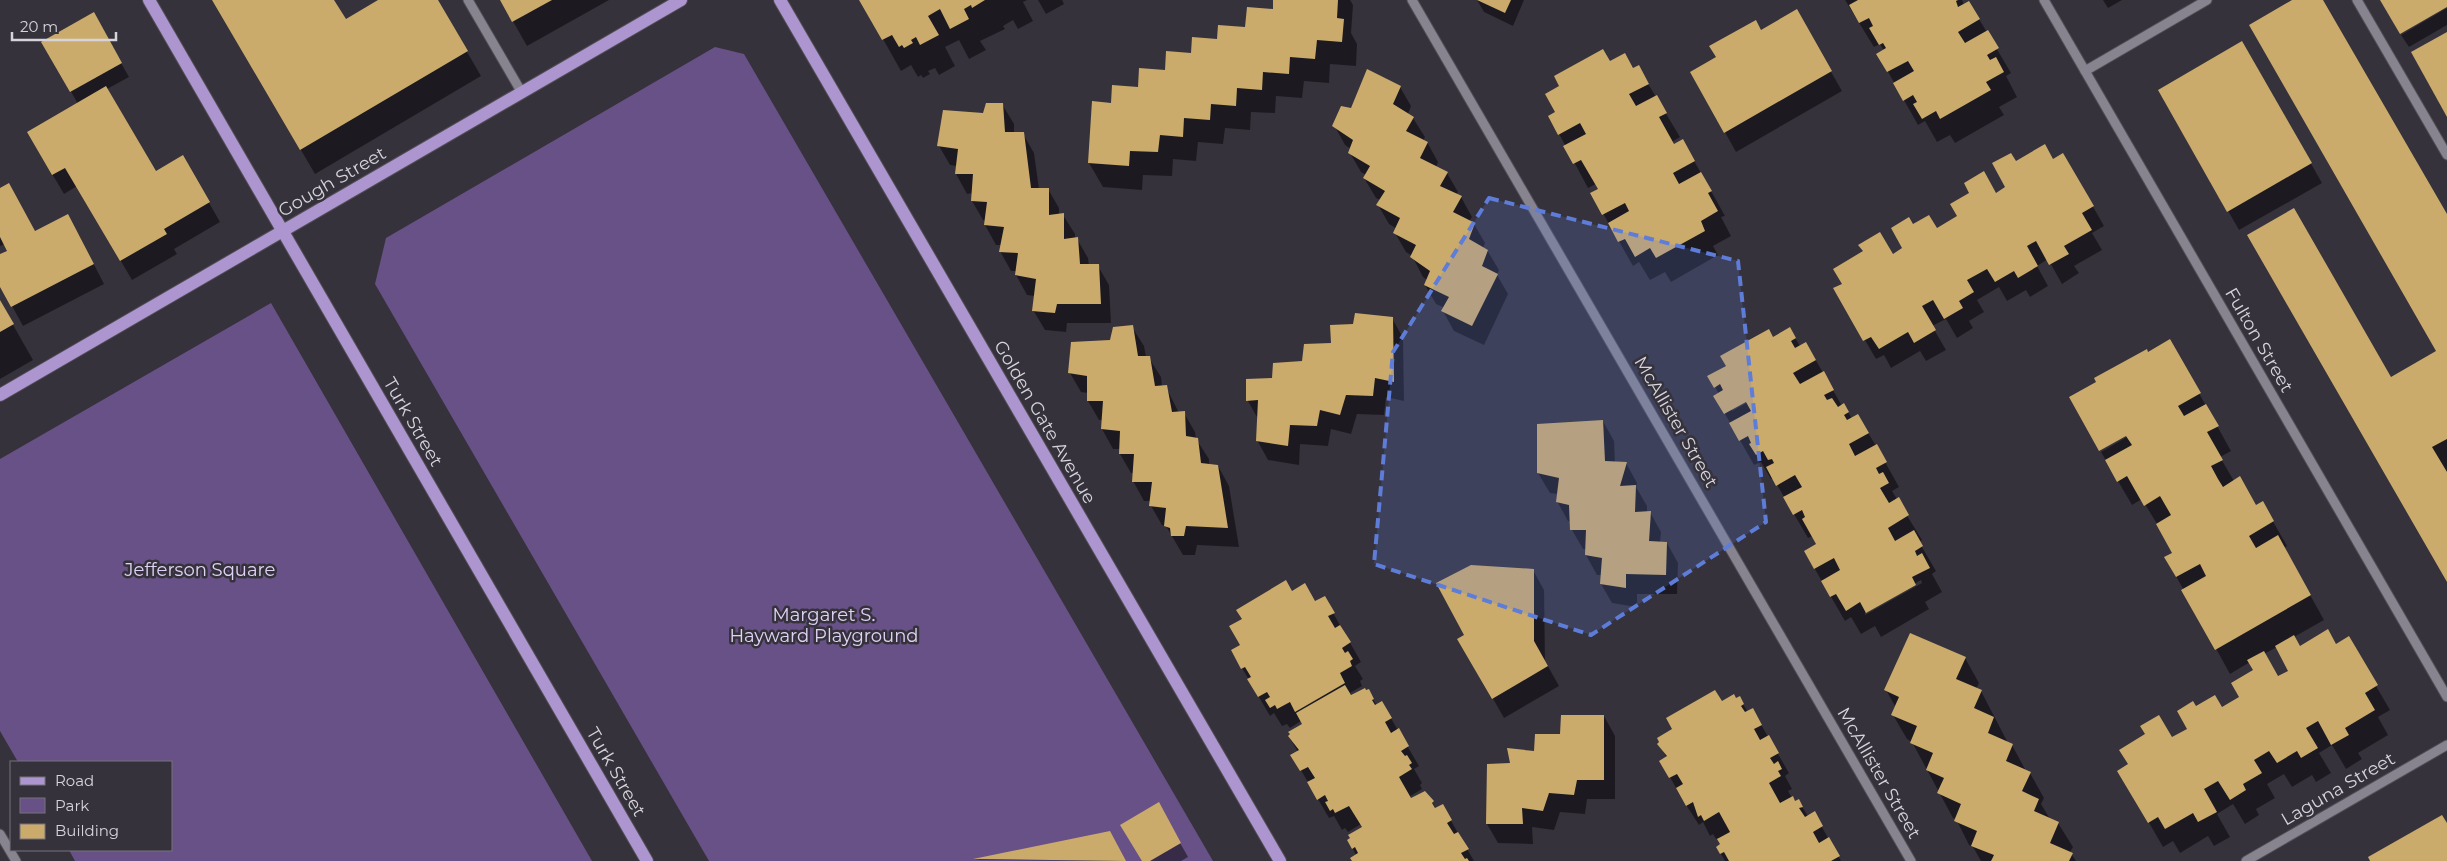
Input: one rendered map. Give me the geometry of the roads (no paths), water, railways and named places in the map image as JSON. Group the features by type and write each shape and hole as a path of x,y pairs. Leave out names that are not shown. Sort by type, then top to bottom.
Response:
{"main road":[{"name":"Turk Street","path":"149,0 648,861"},
{"name":"Gough Street","path":"0,394 681,0"},
{"name":"Golden Gate Avenue","path":"780,0 1280,861"}],"street":[{"path":"468,0 522,93"},
{"name":"McAllister Street","path":"1412,0 1911,861"},
{"name":"Fulton Street","path":"2044,0 2447,697"},
{"path":"2085,71 2207,0"},
{"path":"2357,0 2447,155"},
{"name":"Laguna Street","path":"2246,861 2447,745"},
{"path":"0,834 10,851"}],"park label":[{"name":"Jefferson Square","path":"200,570"},
{"name":"Margaret S. Hayward Playground","path":"824,625"}]}
